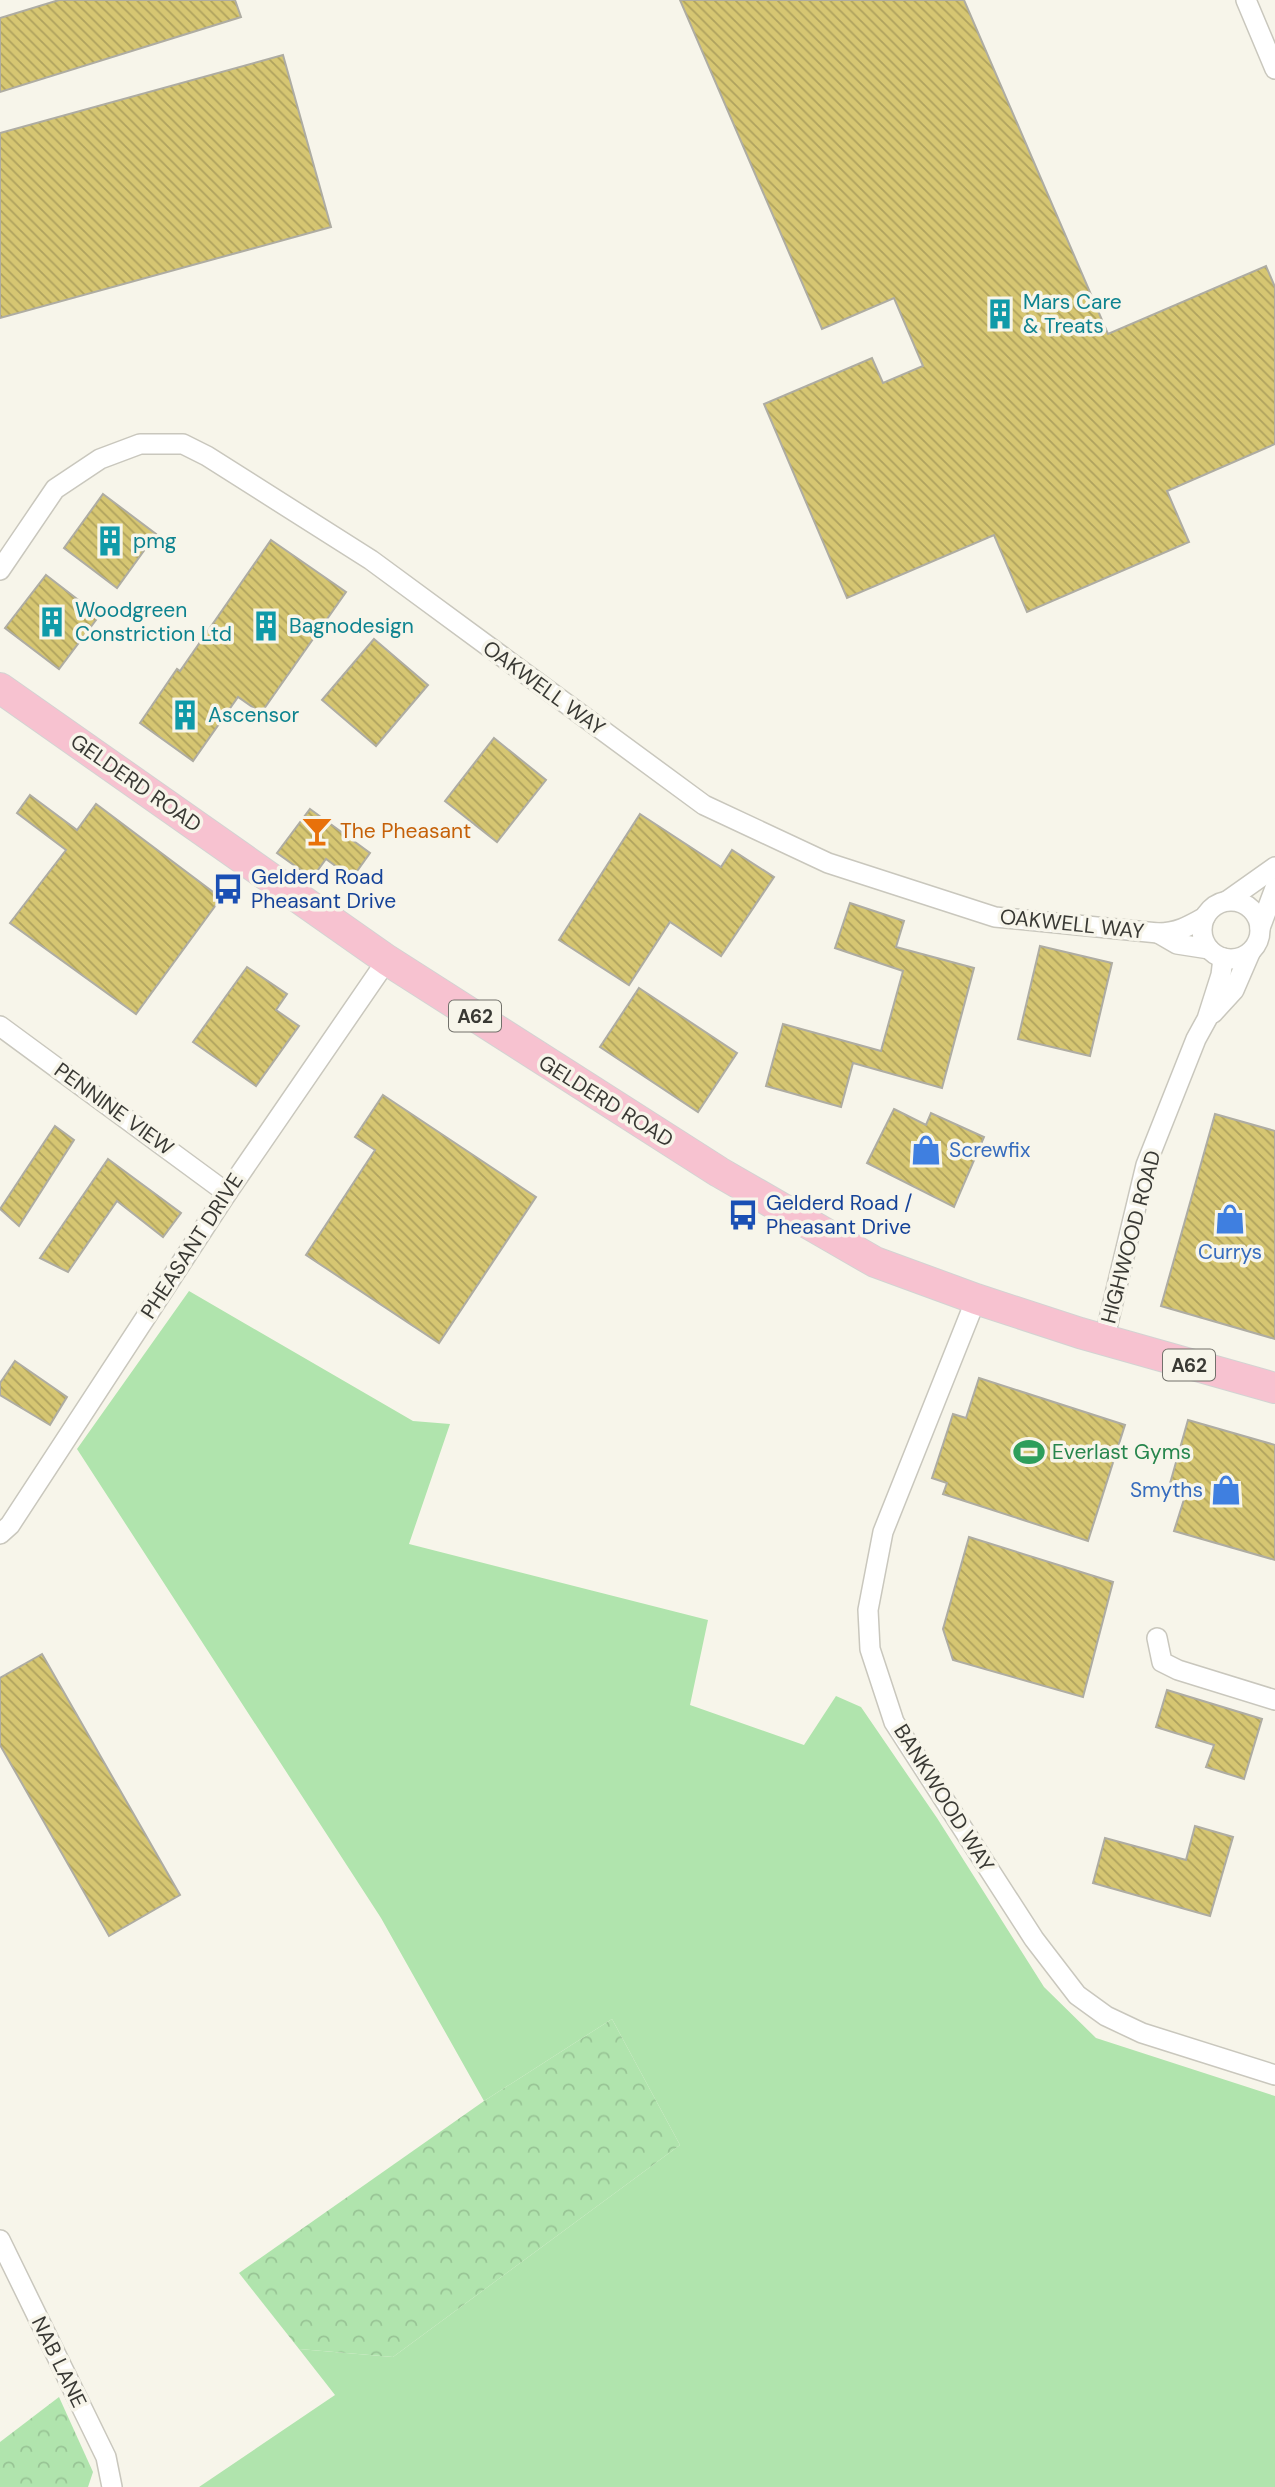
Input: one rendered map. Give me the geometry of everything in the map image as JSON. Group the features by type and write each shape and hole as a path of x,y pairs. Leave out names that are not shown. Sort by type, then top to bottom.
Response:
{"main road":[{"name":"GELDERD ROAD","path":"0,688 387,960 719,1172 875,1262 976,1299 1104,1340 1275,1388"}],"street":[{"path":"1246,0 1275,69"},
{"name":"OAKWELL WAY","path":"0,570 55,489 100,459 139,444 183,444 207,456 371,560 704,805 828,863 995,917 1158,933 1171,933 1186,928 1205,917"},
{"path":"1275,867 1227,901 1218,904 1205,917 1202,934 1216,953 1241,957 1250,953 1259,937 1275,888"},
{"path":"1227,901 1237,901 1253,910 1260,928"},
{"name":"OAKWELL WAY","path":"1158,933 1177,944 1216,953"},
{"name":"HIGHWOOD ROAD","path":"1104,1340 1146,1165 1222,975 1216,953"},
{"name":"HIGHWOOD ROAD","path":"1206,1019 1234,990 1250,953"},
{"name":"PHEASANT DRIVE","path":"0,1534 10,1525 227,1193 387,960"},
{"name":"PENNINE VIEW","path":"0,1026 227,1193"},
{"name":"BANKWOOD WAY","path":"976,1299 883,1532 868,1610 870,1649 894,1722 1034,1939 1077,1996 1106,2016 1142,2033 1275,2075"},
{"path":"1157,1638 1161,1662 1178,1670 1275,1700"},
{"name":"NAB LANE","path":"0,2240 106,2457 112,2487"}],"green space":[{"path":"189,1291 413,1421 450,1424 409,1544 708,1620 690,1705 804,1745 836,1696 861,1707 937,1818 1044,1987 1096,2038 1275,2096 1275,2487 199,2487 335,2395 299,2349 393,2357 680,2145 612,2019 484,2101 381,1918 77,1449"},
{"path":"612,2019 680,2145 393,2357 299,2349 239,2273 484,2101"},
{"path":"59,2397 93,2472 88,2487 0,2487 0,2442"}],"building":[{"path":"59,0 235,0 241,17 0,92 0,18"},
{"name":"Mars Care & Treats","path":"680,0 964,0 1108,334 1266,266 1275,287 1275,444 1167,491 1189,542 1027,612 994,535 847,598 764,404 872,358 883,383 923,366 894,298 822,329"},
{"path":"283,55 331,227 0,318 0,133"},
{"name":"pmg","path":"103,494 156,534 117,588 64,548"},
{"name":"Bagnodesign","path":"271,540 346,592 261,713 238,697 193,761 140,723 177,669 180,671"},
{"name":"Woodgreen Constriction Ltd","path":"46,575 99,616 59,669 5,628"},
{"path":"374,639 428,685 376,746 322,700"},
{"path":"494,738 546,780 497,842 445,801"},
{"path":"30,795 77,830 96,804 221,898 136,1014 10,923 66,850 17,813"},
{"name":"The Pheasant","path":"310,809 370,853 352,878 326,859 312,878 277,853"},
{"path":"640,814 721,867 732,850 774,877 721,956 670,922 629,985 559,940"},
{"path":"850,903 904,921 896,947 974,968 942,1088 853,1063 841,1107 766,1086 783,1024 881,1051 903,971 835,948"},
{"path":"1040,946 1112,963 1090,1056 1018,1039"},
{"path":"247,967 287,994 276,1010 299,1026 256,1086 193,1042"},
{"path":"639,988 737,1053 698,1112 600,1047"},
{"path":"383,1095 536,1197 439,1343 306,1255 375,1150 355,1137"},
{"name":"Screwfix","path":"894,1109 926,1125 931,1113 984,1137 954,1207 867,1163"},
{"name":"Currys","path":"1215,1114 1275,1131 1275,1339 1161,1306"},
{"path":"55,1126 74,1140 19,1226 0,1209"},
{"path":"108,1159 181,1213 163,1237 117,1201 68,1272 40,1258"},
{"path":"15,1361 67,1397 50,1425 0,1395 0,1383"},
{"name":"Everlast Gyms","path":"979,1378 1125,1425 1088,1541 943,1494 947,1483 932,1478 953,1414 966,1418"},
{"name":"Smyths","path":"1188,1420 1275,1445 1275,1560 1174,1531 1186,1493 1169,1487"},
{"path":"969,1537 1113,1582 1083,1697 953,1660 943,1629"},
{"path":"42,1654 180,1895 109,1936 0,1745 0,1678"},
{"path":"1167,1690 1262,1719 1244,1779 1206,1767 1214,1745 1156,1727"},
{"path":"1195,1826 1233,1837 1210,1916 1093,1883 1105,1838 1186,1860"}],"place":[{"name":"Mars Care & Treats","path":"1000,314"},
{"name":"pmg","path":"110,541"},
{"name":"Woodgreen Constriction Ltd","path":"52,622"},
{"name":"Bagnodesign","path":"266,626"},
{"name":"Ascensor","path":"185,715"},
{"name":"The Pheasant","path":"317,831"},
{"name":"Gelderd Road Pheasant Drive","path":"228,889"},
{"name":"Screwfix","path":"926,1150"},
{"name":"Gelderd Road / Pheasant Drive","path":"743,1215"},
{"name":"Currys","path":"1230,1219"},
{"name":"Everlast Gyms","path":"1029,1452"},
{"name":"Smyths","path":"1226,1490"}]}
